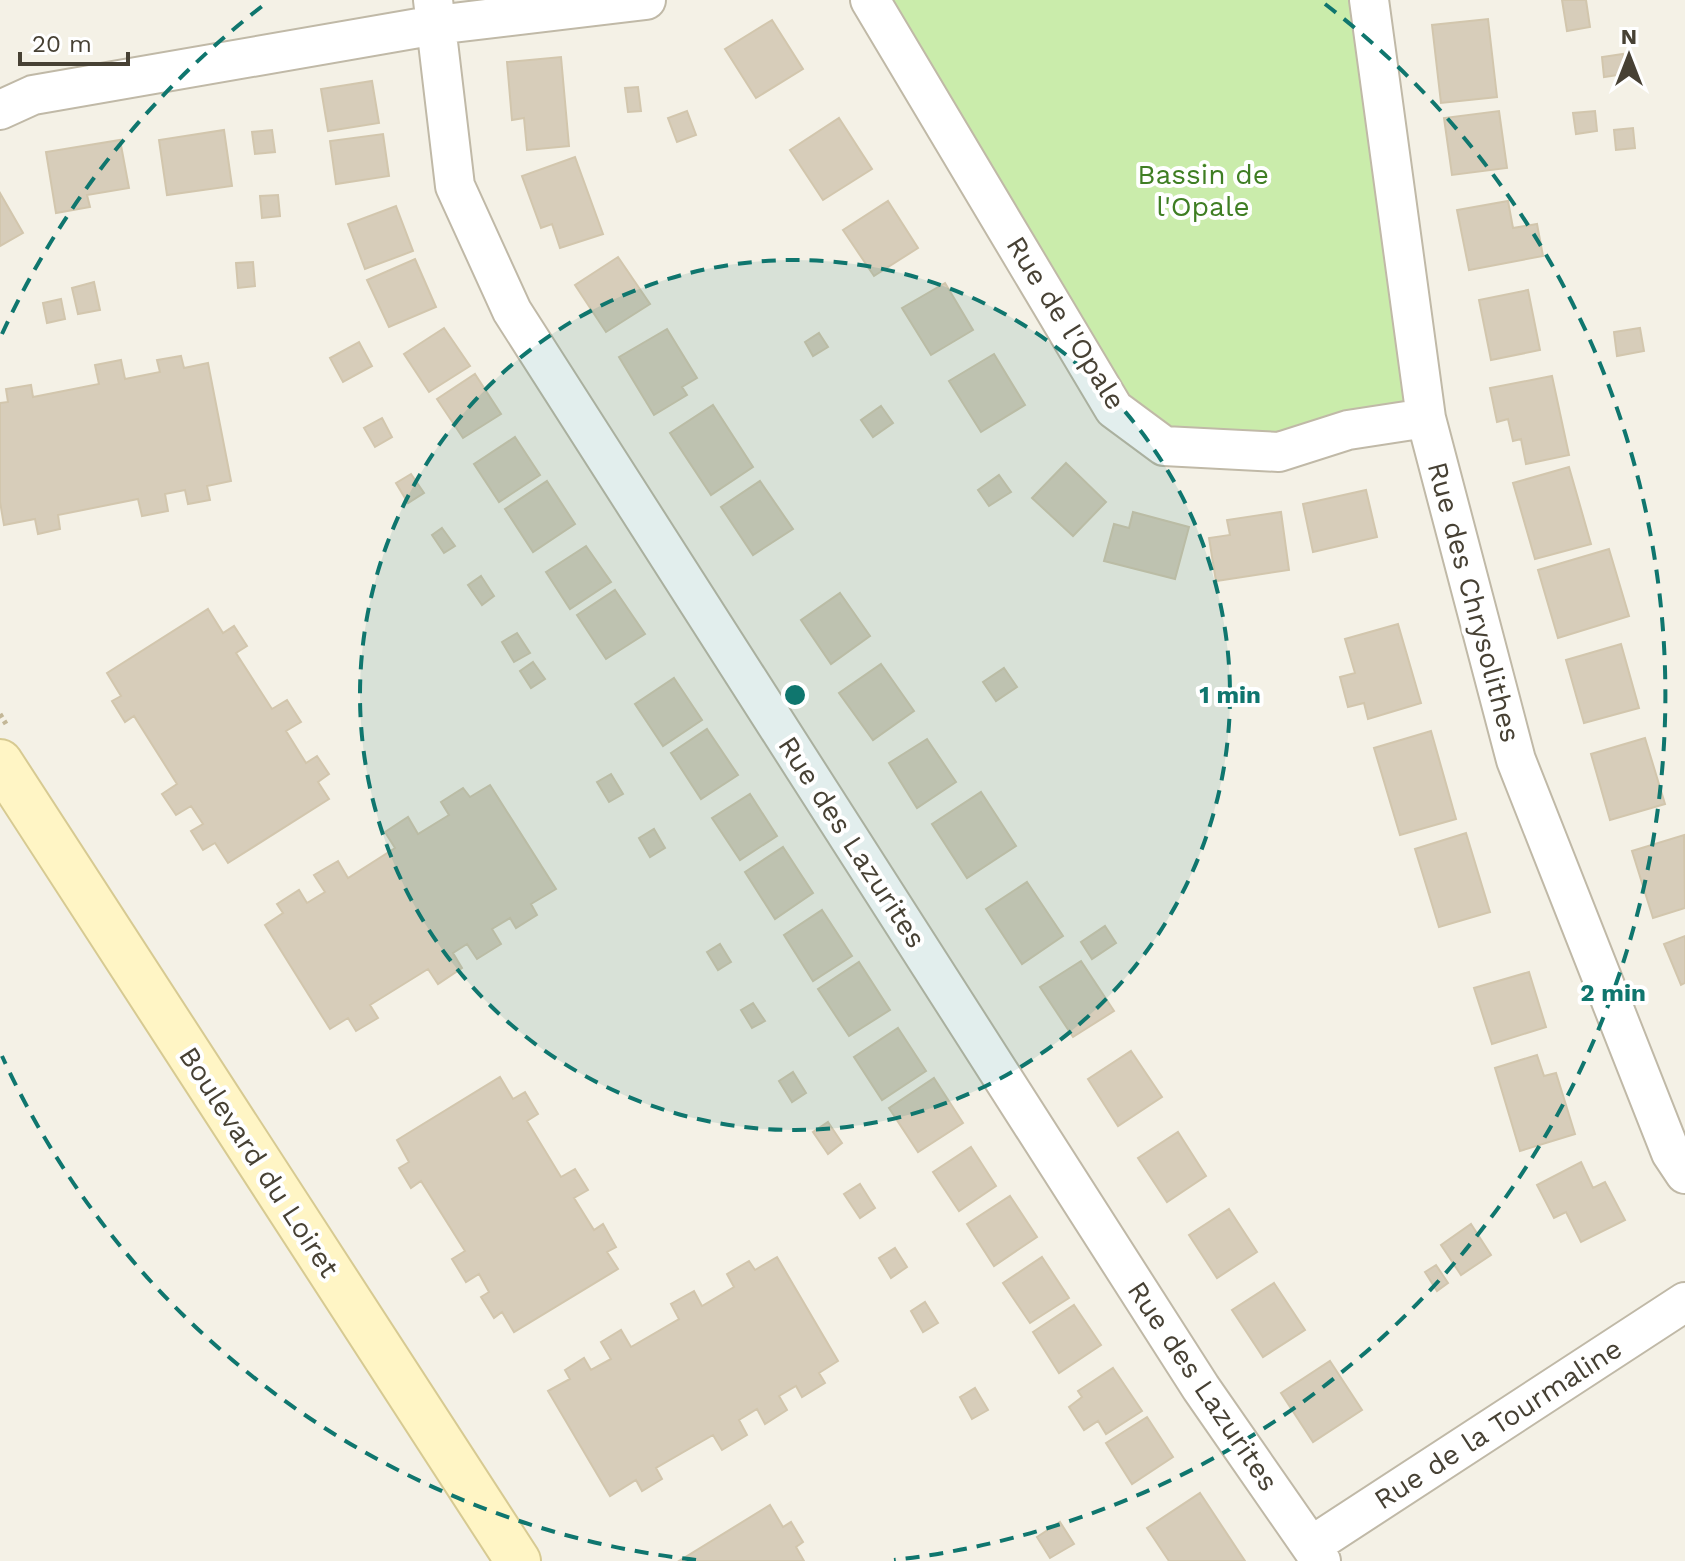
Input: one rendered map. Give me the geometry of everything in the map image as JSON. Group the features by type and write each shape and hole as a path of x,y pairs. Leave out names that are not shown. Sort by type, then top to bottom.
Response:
{"street":[{"path":"0,110 33,95 434,13 646,0"},
{"name":"Rue de l'Opale","path":"870,0 1114,409 1164,446 1279,452 1348,430 1426,418"},
{"name":"Rue des Chrysolithes","path":"1369,0 1426,418 1516,760 1671,1153 1685,1174"},
{"name":"Rue des Lazurites","path":"434,13 455,186 512,311 1201,1388 1316,1553"},
{"name":"Boulevard du Loiret","path":"0,762 518,1561"},
{"name":"Rue de la Tourmaline","path":"1316,1553 1685,1302"}],"green space":[{"name":"Bassin de l'Opale","path":"870,0 1369,0 1426,418 1164,446 1114,409"}],"building":[{"path":"1562,0 1586,0 1590,27 1567,31"},
{"path":"1488,19 1497,97 1441,103 1432,25"},
{"path":"772,20 803,69 756,98 725,49"},
{"path":"1623,54 1625,74 1604,77 1602,57"},
{"path":"561,57 569,146 527,150 524,118 512,120 507,62"},
{"path":"372,81 379,123 328,131 321,89"},
{"path":"638,87 641,111 628,112 625,88"},
{"path":"687,111 696,135 677,142 668,118"},
{"path":"1499,111 1507,168 1452,175 1444,118"},
{"path":"1595,111 1597,131 1576,134 1573,113"},
{"path":"839,118 872,169 823,200 790,150"},
{"path":"1633,128 1635,148 1616,150 1614,130"},
{"path":"224,130 232,186 167,195 159,140"},
{"path":"272,130 275,152 255,154 252,132"},
{"path":"383,134 389,176 336,184 330,141"},
{"path":"120,140 129,188 87,195 90,207 56,213 46,152"},
{"path":"575,157 603,234 560,248 552,224 541,228 522,176"},
{"path":"0,193 23,233 0,246"},
{"path":"278,195 280,216 262,218 260,196"},
{"path":"888,201 918,248 874,276 843,230"},
{"path":"1508,201 1513,228 1537,224 1543,256 1469,270 1457,210"},
{"path":"396,206 413,251 365,269 348,224"},
{"path":"618,257 650,304 606,332 575,285"},
{"path":"415,259 436,307 389,327 367,280"},
{"path":"253,262 255,286 238,288 236,263"},
{"path":"94,282 100,310 78,314 72,288"},
{"path":"945,283 973,330 931,355 902,308"},
{"path":"1528,290 1540,350 1491,360 1479,300"},
{"path":"61,299 65,319 47,323 43,303"},
{"path":"444,328 470,366 429,392 404,354"},
{"path":"1640,328 1644,351 1617,356 1614,332"},
{"path":"667,329 697,378 682,387 687,395 654,415 619,357"},
{"path":"819,333 828,347 813,356 805,342"},
{"path":"359,342 372,366 343,382 330,358"},
{"path":"994,354 1025,405 981,432 949,381"},
{"path":"181,356 184,368 208,363 231,481 207,486 210,500 188,504 185,490 165,494 168,511 142,516 138,499 58,515 60,529 38,534 35,519 4,525 0,502 0,403 8,402 6,389 31,385 33,397 99,384 95,365 121,360 125,379 160,372 157,360"},
{"path":"475,374 501,414 463,438 437,399"},
{"path":"1552,376 1569,455 1526,464 1521,439 1513,441 1508,419 1497,422 1490,388"},
{"path":"713,405 753,467 711,495 670,433"},
{"path":"881,406 893,423 873,437 861,420"},
{"path":"382,418 392,437 375,447 364,428"},
{"path":"515,437 540,475 499,502 474,464"},
{"path":"1066,463 1106,502 1073,536 1032,498"},
{"path":"1569,467 1591,544 1535,559 1513,483"},
{"path":"411,474 424,493 408,503 396,483"},
{"path":"999,475 1011,492 989,506 978,490"},
{"path":"547,481 575,524 533,552 505,509"},
{"path":"760,481 793,529 753,555 721,507"},
{"path":"1366,490 1377,537 1313,552 1303,504"},
{"path":"1133,512 1189,527 1175,579 1104,561 1114,524 1129,528"},
{"path":"1281,512 1289,570 1216,581 1209,538 1230,535 1227,520"},
{"path":"442,528 455,546 444,553 432,535"},
{"path":"586,546 611,582 570,609 546,572"},
{"path":"1609,549 1629,616 1558,638 1538,570"},
{"path":"481,576 494,596 482,605 468,585"},
{"path":"615,590 645,634 606,659 577,615"},
{"path":"840,593 870,636 831,664 801,620"},
{"path":"208,609 223,633 234,626 247,646 236,653 272,709 287,700 301,722 286,731 306,763 317,756 329,774 318,782 329,799 228,863 215,843 203,850 191,831 203,824 191,806 176,815 162,794 177,784 134,716 125,722 112,701 121,696 107,673"},
{"path":"1398,624 1421,703 1368,719 1364,703 1348,707 1340,677 1355,673 1345,639"},
{"path":"517,633 530,653 514,662 502,642"},
{"path":"1621,644 1639,708 1584,723 1566,660"},
{"path":"533,662 545,679 531,688 520,671"},
{"path":"881,664 914,711 873,740 839,693"},
{"path":"1004,668 1017,687 996,701 983,682"},
{"path":"674,678 702,720 663,746 635,704"},
{"path":"707,729 738,775 701,799 671,753"},
{"path":"1431,731 1456,819 1400,835 1374,748"},
{"path":"1645,738 1665,804 1610,820 1591,754"},
{"path":"927,739 956,782 917,808 889,763"},
{"path":"611,774 623,794 609,802 597,782"},
{"path":"490,785 556,889 531,904 537,915 516,928 510,918 492,929 501,944 477,959 467,944 453,953 462,968 438,984 428,969 370,1005 378,1018 356,1031 348,1018 330,1029 265,925 283,913 277,904 299,890 307,903 325,892 314,875 338,861 348,878 395,848 385,832 408,817 418,834 449,815 441,802 463,788 470,797"},
{"path":"981,792 1016,846 967,878 932,824"},
{"path":"750,794 777,836 740,860 712,818"},
{"path":"654,829 665,848 650,857 639,838"},
{"path":"1466,833 1490,912 1439,927 1415,849"},
{"path":"1684,835 1685,908 1653,918 1632,851"},
{"path":"783,847 813,893 775,919 745,872"},
{"path":"1027,882 1063,936 1022,964 986,909"},
{"path":"822,910 852,956 813,981 784,935"},
{"path":"1105,926 1116,943 1092,959 1081,942"},
{"path":"1685,936 1685,983 1681,985 1664,944"},
{"path":"720,944 731,962 718,970 707,952"},
{"path":"1081,961 1114,1011 1073,1037 1040,987"},
{"path":"859,962 890,1010 849,1036 818,989"},
{"path":"1529,972 1546,1027 1492,1044 1474,988"},
{"path":"753,1003 765,1021 752,1028 741,1010"},
{"path":"898,1028 926,1071 882,1100 854,1057"},
{"path":"1131,1051 1162,1097 1118,1126 1088,1079"},
{"path":"1537,1055 1544,1076 1556,1073 1575,1134 1520,1151 1495,1068"},
{"path":"793,1072 806,1093 792,1102 779,1081"},
{"path":"500,1077 513,1099 525,1092 538,1114 527,1121 561,1177 575,1169 588,1190 574,1198 594,1230 603,1224 616,1247 607,1252 618,1269 514,1332 502,1312 494,1318 481,1297 489,1292 479,1274 466,1282 452,1259 465,1251 421,1181 411,1188 399,1168 409,1162 397,1140"},
{"path":"934,1078 963,1123 918,1152 889,1108"},
{"path":"828,1122 842,1143 828,1154 813,1132"},
{"path":"1178,1132 1206,1176 1167,1202 1138,1158"},
{"path":"971,1147 996,1186 959,1211 933,1172"},
{"path":"1581,1162 1593,1188 1605,1182 1625,1220 1581,1242 1566,1212 1554,1218 1537,1185"},
{"path":"860,1184 875,1208 860,1218 844,1194"},
{"path":"1010,1196 1037,1237 994,1266 967,1224"},
{"path":"1229,1209 1257,1252 1217,1278 1189,1235"},
{"path":"1471,1224 1491,1255 1461,1275 1441,1245"},
{"path":"895,1248 907,1267 891,1278 879,1258"},
{"path":"777,1257 838,1361 819,1373 825,1383 802,1397 796,1386 779,1396 787,1410 765,1424 757,1409 739,1420 747,1435 722,1450 713,1435 656,1468 662,1479 642,1491 636,1480 610,1496 548,1391 570,1379 565,1370 584,1358 591,1370 611,1359 601,1342 621,1330 631,1347 679,1319 671,1304 694,1291 702,1306 734,1287 727,1274 749,1261 755,1270"},
{"path":"1042,1257 1069,1298 1030,1323 1003,1283"},
{"path":"1436,1265 1448,1283 1437,1291 1425,1272"},
{"path":"1274,1283 1305,1330 1263,1357 1232,1310"},
{"path":"925,1302 938,1323 923,1332 911,1311"},
{"path":"1074,1305 1101,1345 1059,1373 1033,1332"},
{"path":"1330,1361 1362,1410 1313,1442 1281,1393"},
{"path":"1113,1368 1142,1411 1106,1434 1098,1421 1084,1430 1069,1407 1082,1397 1078,1391"},
{"path":"975,1388 988,1410 972,1419 960,1397"},
{"path":"1147,1417 1173,1457 1132,1484 1106,1443"},
{"path":"1200,1493 1245,1561 1169,1561 1147,1528"},
{"path":"770,1505 783,1527 791,1522 803,1542 796,1547 804,1561 679,1561"},
{"path":"1060,1522 1074,1544 1050,1558 1037,1537"}]}
